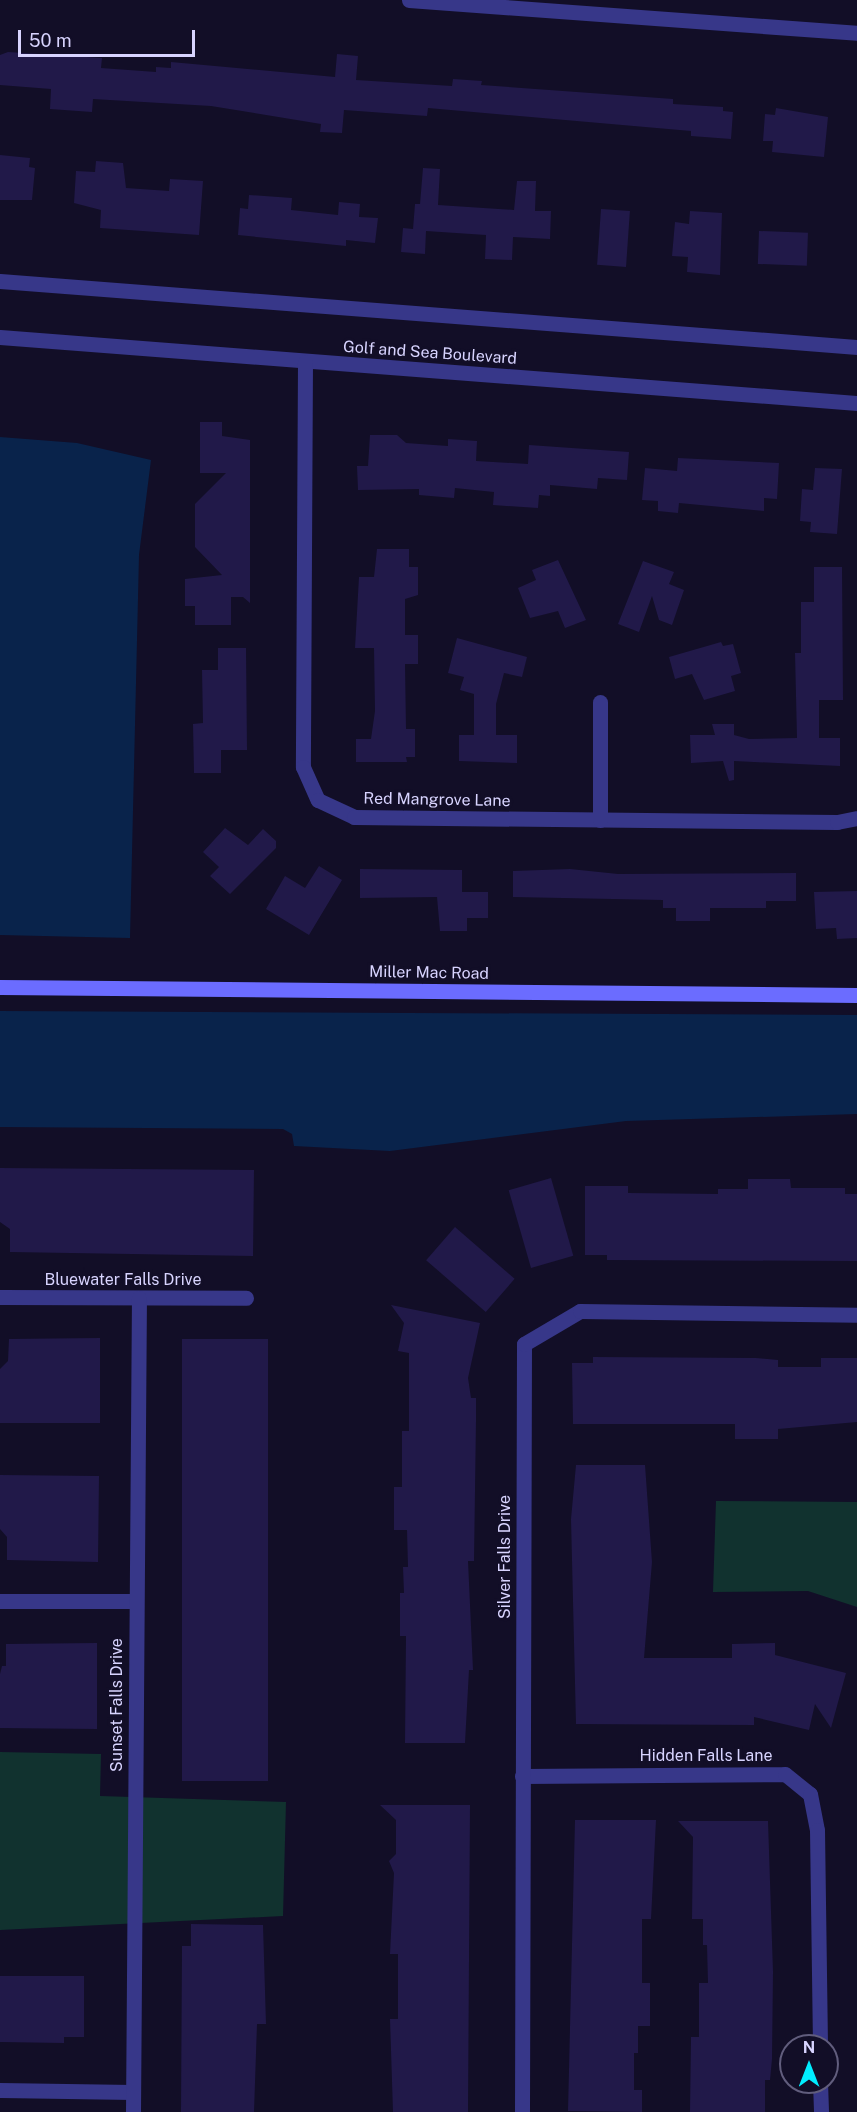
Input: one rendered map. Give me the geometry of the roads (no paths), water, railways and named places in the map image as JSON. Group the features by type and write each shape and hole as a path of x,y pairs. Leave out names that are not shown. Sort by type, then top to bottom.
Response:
{"street":[{"path":"409,0 857,33"},
{"path":"0,281 857,347"},
{"name":"Golf and Sea Boulevard","path":"0,337 857,403"},
{"name":"Red Mangrove Lane","path":"305,362 303,768 318,800 354,817 600,820 857,818"},
{"path":"600,702 600,820"},
{"name":"Miller Mac Road","path":"0,987 857,995"},
{"name":"Bluewater Falls Drive","path":"0,1298 246,1298"},
{"name":"Sunset Falls Drive","path":"133,2112 139,1298"},
{"name":"Silver Falls Drive","path":"522,2112 524,1344 580,1311 857,1316"},
{"path":"0,1601 136,1602"},
{"name":"Hidden Falls Lane","path":"522,1776 784,1774 810,1794 817,1830 820,2034"},
{"path":"0,2090 133,2092"},
{"path":"820,2094 820,2112"}],"water":[{"path":"0,437 77,443 151,460 139,555 130,938 0,935"},
{"path":"0,1011 857,1015 857,1114 626,1121 390,1151 294,1146 292,1134 283,1129 0,1127"}]}
